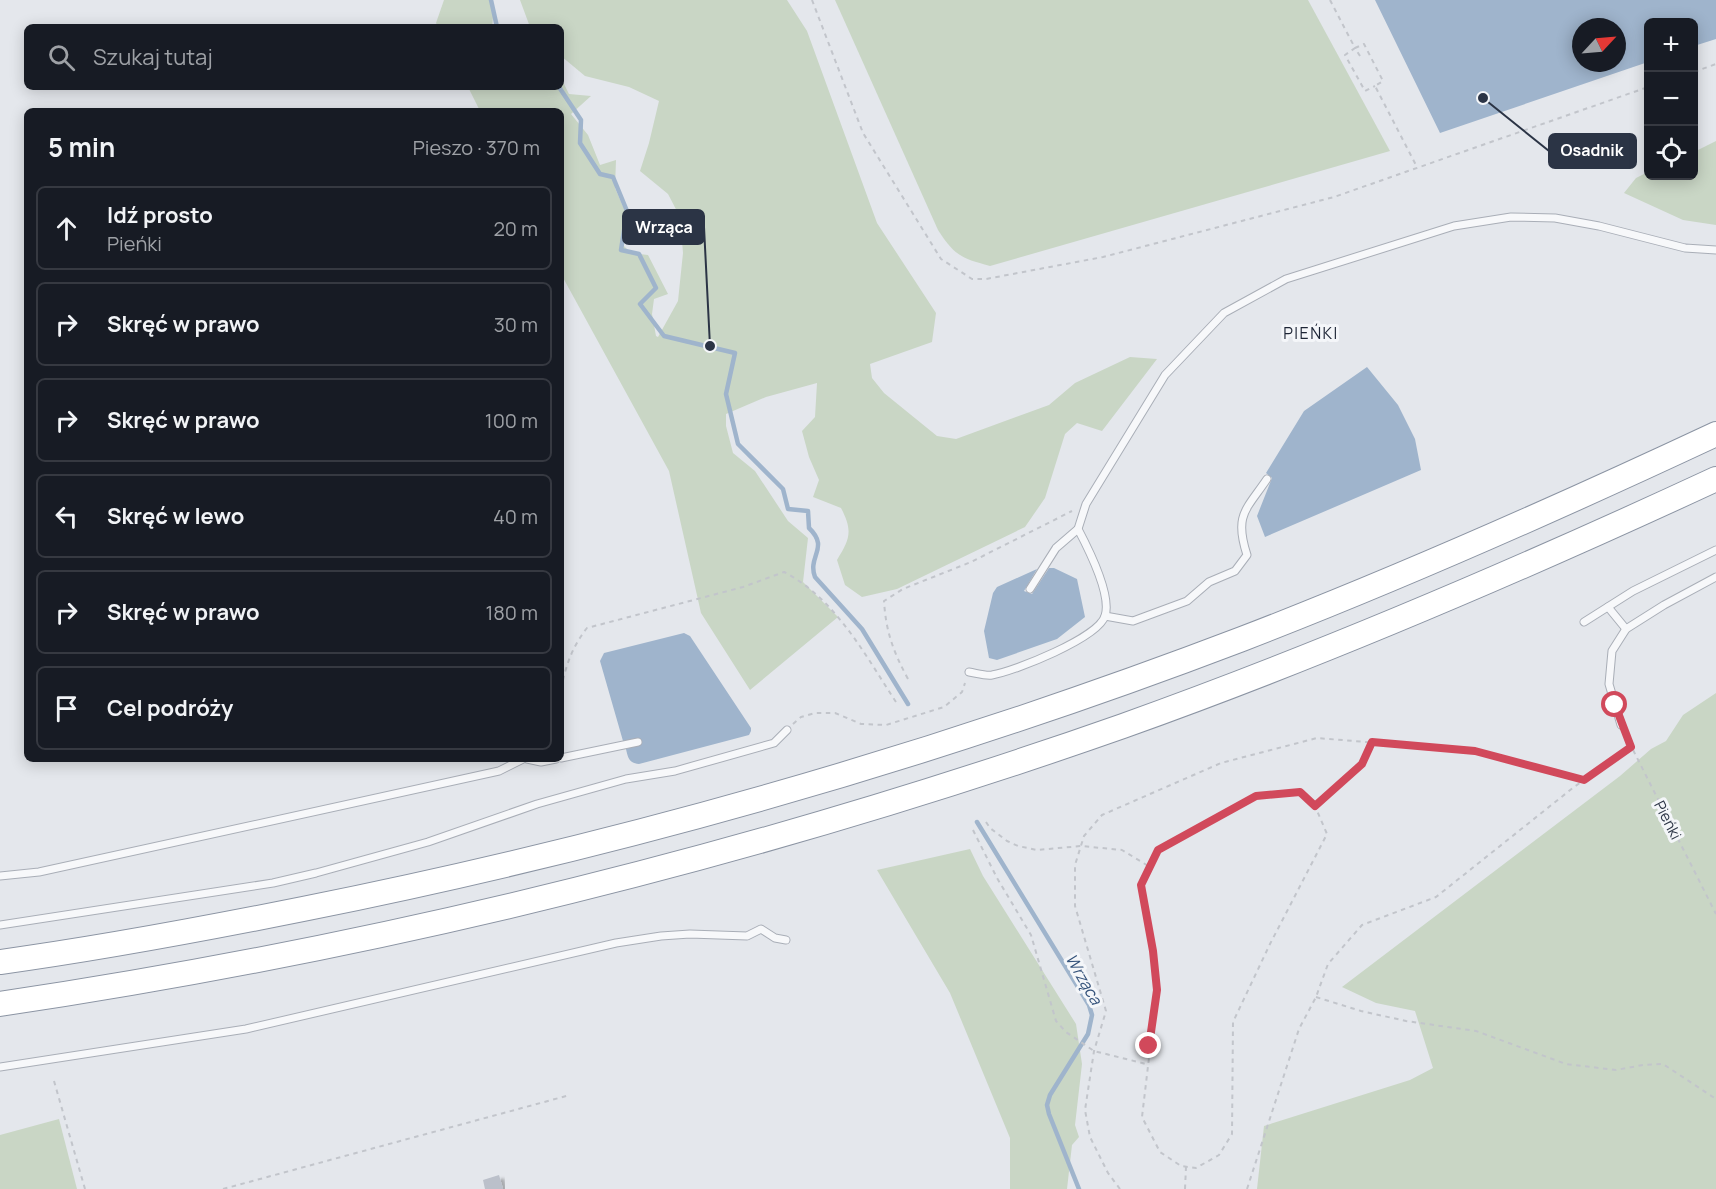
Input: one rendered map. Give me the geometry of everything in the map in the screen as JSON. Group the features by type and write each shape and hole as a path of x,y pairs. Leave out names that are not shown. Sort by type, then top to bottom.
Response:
{"highway":[{"path":"0,963 213,927 388,892 535,858 694,817 896,758 1107,688 1253,634 1413,570 1592,492 1716,434"},
{"path":"0,1004 271,958 520,904 708,855 915,795 1114,729 1257,676 1438,603 1716,479"}],"lane":[{"path":"1030,588 1056,548 1078,529 1088,500 1165,375 1224,313 1286,279 1454,226 1511,217 1555,218 1599,226 1685,248 1716,250"},
{"path":"1105,616 1133,621 1187,601 1209,582 1235,571 1247,555 1240,534 1241,521 1245,511 1267,479"},
{"path":"969,672 991,676 1063,650 1098,627 1105,616 1106,602 1094,558 1078,529"},
{"path":"1584,621 1633,591 1716,550"},
{"path":"1621,725 1609,684 1612,651 1626,629 1716,577"},
{"path":"1608,606 1626,629"},
{"path":"0,925 273,883 316,873 428,842 537,804 615,782 675,771 774,742 787,730"},
{"path":"564,757 638,742"},
{"path":"0,876 39,872 499,771 517,762"},
{"path":"0,1067 246,1029 616,943 661,936 747,936 761,929 775,938 786,940"}],"path":[{"path":"812,0 863,134 941,259 972,279 986,279 1103,257 1334,197 1644,88"},
{"path":"1330,0 1359,56"},
{"path":"1364,44 1383,81 1365,91 1345,55 1355,48 1364,44"},
{"path":"1698,71 1716,64"},
{"path":"1375,86 1418,168"},
{"path":"908,679 893,652 885,624 884,601 903,589 970,562 1063,516 1088,500"},
{"path":"564,677 575,644 587,628 743,586 784,572 803,582 849,630 896,702"},
{"path":"787,730 801,717 815,712 835,713 861,724 886,725 944,707 962,692 969,672"},
{"name":"Pieńki","path":"1621,725 1716,914"},
{"path":"1120,1189 1108,1173 1090,1137 1085,1110 1095,1052 1106,1011 1076,906 1075,865 1084,836 1102,815 1221,763 1317,738 1475,751 1584,780"},
{"path":"1315,806 1362,764 1372,742"},
{"path":"1247,1189 1299,1029 1316,997 1328,964 1362,926 1436,897 1584,780 1631,747"},
{"path":"1300,792 1315,806 1327,834 1233,1022 1232,1134 1219,1155 1196,1168 1181,1166 1160,1152 1142,1117 1157,990 1153,951 1141,885 1158,850 1256,796 1300,792"},
{"path":"986,822 1007,841 1018,846 1037,850 1081,846 1122,850 1150,867"},
{"path":"973,830 997,878 1030,935 1056,1021 1095,1052 1147,1065"},
{"path":"1316,997 1361,1011 1406,1021 1476,1031 1566,1064 1616,1070 1663,1064 1716,1099"},
{"path":"54,1080 85,1189"},
{"path":"223,1189 570,1095"},
{"path":"1185,1189 1186,1167"}],"green space":[{"path":"444,0 492,0 494,7 492,24 436,23"},
{"path":"520,0 787,0 807,31 877,223 936,313 932,342 870,364 872,378 884,393 937,436 956,439 1049,405 1075,383 1130,357 1157,359 1102,431 1077,423 1065,434 1045,498 1025,527 897,589 862,597 845,585 837,560 848,535 847,523 841,508 813,497 819,480 809,457 802,431 815,417 817,383 766,397 726,414 726,426 733,453 755,471 788,521 808,538 803,582 838,617 750,690 701,613 669,471 564,279 564,108 478,108 470,90 564,90 564,84 569,94 591,96 571,114 588,135 600,165 616,160 615,188 628,218 622,244 631,253 648,255 668,294 654,299 652,314 658,337 678,301 683,253 680,217 668,194 640,171 659,101 629,87 585,76 564,58 564,24 529,24"},
{"path":"835,0 1308,0 1390,151 990,266 972,261 954,251 938,230"},
{"path":"1716,141 1716,225 1683,220 1624,193 1636,178 1644,174 1644,180 1698,180 1698,150"},
{"path":"1716,693 1716,1189 1257,1189 1264,1126 1410,1080 1433,1068 1415,1011 1376,1003 1342,987 1620,776 1651,749 1666,741 1683,715"},
{"path":"970,849 983,876 1076,1024 1082,1064 1075,1125 1079,1137 1072,1145 1067,1189 1010,1189 1010,1138 950,993 877,870"},
{"path":"59,1119 77,1189 0,1189 0,1135"}],"water":[{"path":"1375,0 1716,0 1716,39 1698,45 1698,18 1644,18 1644,63 1626,70 1626,18 1572,18 1572,72 1619,72 1440,133"},
{"path":"1367,367 1398,405 1415,439 1421,470 1265,537 1257,516 1272,478 1266,473 1304,411"},
{"path":"1049,568 1054,568 1077,579 1085,617 1057,639 997,660 989,658 984,631 993,593 997,587 1037,569 1024,591 1032,594"},
{"path":"684,633 690,636 751,731 749,735 639,764 633,762 628,757 626,749 641,744 640,739 623,741 600,661 604,653"}],"building":[{"path":"499,1175 503,1189 485,1189 483,1180"}],"waterway":[{"name":"Wrząca","path":"491,0 496,24"},
{"name":"Wrząca","path":"561,90 581,120 580,143 600,174 613,177 627,211 621,250 639,254 656,288 640,304 664,336 735,353 726,394 738,444 783,489 788,509 808,511 809,528 818,541 813,570 815,577 862,629 908,704"},
{"name":"Wrząca","path":"977,822 1089,1005 1092,1015 1088,1034 1050,1095 1047,1105 1079,1189"}],"place":[{"name":"Osadnik","path":"1483,98"},
{"name":"Wrząca","path":"710,346"}],"district":[{"name":"PIEŃKI","path":"1311,333"}],"route":[{"path":"1149,1046 1157,990 1153,951 1141,885 1158,850 1256,796 1300,792 1315,806 1362,764 1372,742 1475,751 1584,780 1631,747 1615,705"}]}
